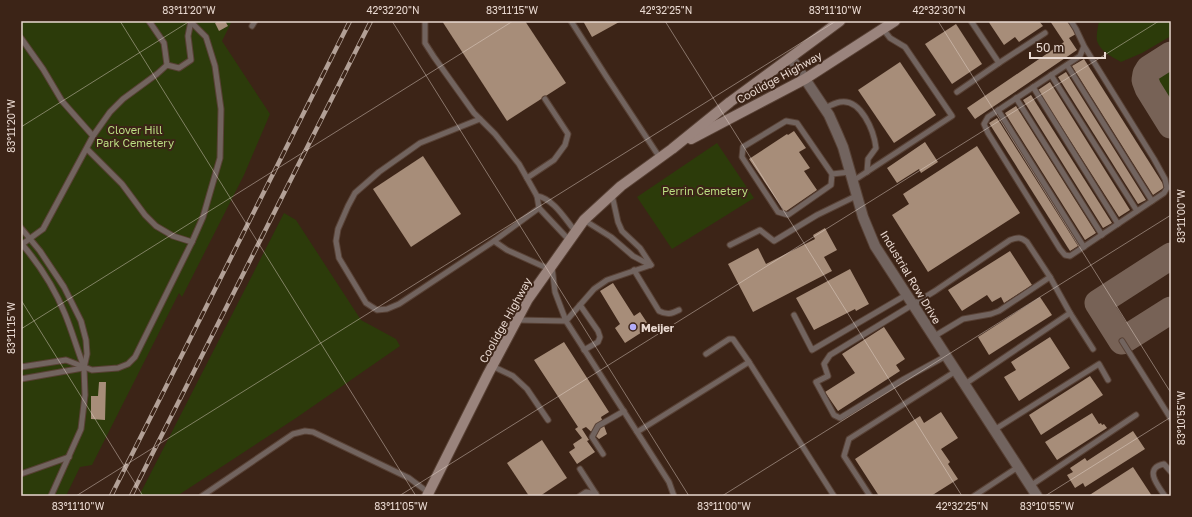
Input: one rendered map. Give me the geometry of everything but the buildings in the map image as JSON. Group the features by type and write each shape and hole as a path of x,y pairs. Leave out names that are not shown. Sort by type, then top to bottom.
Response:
{"main road":[{"name":"Coolidge Highway","path":"429,495 492,366 528,299 584,220 612,193 672,149 730,102 840,21"},
{"name":"Coolidge Highway","path":"672,149 805,79 895,21"}],"street":[{"name":"Industrial Row Drive","path":"791,58 825,108 837,133 852,176 856,196 863,217 875,246 1037,496"}],"lane":[{"path":"149,21 164,43 167,65"},
{"path":"425,21 426,43 453,85 519,164 537,196 539,208 569,240"},
{"path":"571,21 660,158"},
{"path":"971,21 1000,63"},
{"path":"1071,21 1084,46 1165,178 1167,188 1164,193 1070,256 1065,255 1060,249 988,133 984,124 988,117 1080,56 1084,46"},
{"path":"167,65 179,68 191,60 188,36 191,22"},
{"path":"21,367 66,360 92,370 118,368 128,364 135,357 192,242 203,217 220,158 221,109 215,66 206,37 191,22"},
{"path":"832,174 852,176 867,172 952,116 905,48 890,38 883,29"},
{"path":"957,92 1045,33"},
{"path":"21,38 43,69 62,101 93,136"},
{"path":"84,368 73,334 60,302 46,278 21,244 43,229 49,221 93,136 110,112 124,99 158,74 167,65"},
{"path":"1067,65 1152,201"},
{"path":"1051,75 1137,211"},
{"path":"1032,87 1118,224"},
{"path":"1016,98 1102,235"},
{"path":"527,178 554,160 565,145 568,134 545,99"},
{"path":"825,108 840,102 851,103 859,109 863,115 875,139 876,148 868,159 867,172"},
{"path":"998,110 1084,247"},
{"path":"480,119 420,143 379,172 355,193 338,229 336,241 339,258 366,303 376,310 387,310 399,304 494,241 539,208"},
{"path":"786,121 798,123 832,174 831,185 788,215 778,212 742,157 743,147 786,121"},
{"path":"87,149 122,184 145,215 156,226 173,236 192,242"},
{"path":"612,193 618,222 622,231 640,248 651,265"},
{"path":"537,196 544,197 552,204 575,231"},
{"path":"730,245 760,230 774,241 817,215 856,196"},
{"path":"584,220 608,235 633,256 651,265"},
{"path":"21,228 53,269 73,303 81,321 86,340 87,354 84,368 85,395 81,429 70,457 51,496"},
{"path":"946,356 904,379 840,418 834,415 816,382 828,376 824,364 830,355 1007,242 1018,238 1022,238 1028,242 1093,349"},
{"path":"494,241 507,250 550,267 555,292 566,321 669,482 674,496"},
{"path":"517,320 566,321 594,289 607,280 651,265"},
{"path":"634,270 659,311 665,314 671,314 679,310"},
{"path":"933,337 963,319 999,311 1050,277"},
{"path":"794,315 812,350 906,295"},
{"path":"580,305 598,331 600,337 598,342 584,350"},
{"path":"965,384 1070,313"},
{"path":"706,354 729,339 733,339 834,496"},
{"path":"1122,341 1171,419"},
{"path":"637,432 749,362"},
{"path":"994,430 1099,364 1108,380"},
{"path":"492,366 513,376 527,388 548,420"},
{"path":"21,378 84,368"},
{"path":"870,496 844,456 849,439 956,371"},
{"path":"603,454 592,436 598,426 624,411"},
{"path":"1030,486 1136,415"},
{"path":"202,496 293,434 304,432 313,432 408,478 429,495"},
{"path":"21,474 70,457"},
{"path":"1165,496 1154,479 1153,473 1155,468 1164,464 1171,472"},
{"path":"974,496 1018,467"},
{"path":"580,469 596,494 586,492 580,496"}],"green space":[{"name":"Clover Hill Park Cemetery","path":"21,21 232,21 222,41 270,114 244,175 182,297 179,293 92,465 80,467 66,496 21,496"},
{"path":"1099,21 1171,21 1171,36 1142,53 1121,62 1107,53 1099,45 1097,36"},
{"path":"1171,62 1171,115 1160,97 1152,79"},
{"name":"Perrin Cemetery","path":"717,143 754,198 672,249 637,197"},
{"path":"284,213 296,220 361,320 396,339 400,346 296,418 177,496 139,496"}],"taxiway":[{"path":"1171,55 1149,69 1145,80 1148,88 1171,125"},
{"path":"1171,256 1098,303 1122,341 1171,310"}],"railway":[{"path":"111,496 350,21"},
{"path":"131,496 371,21"}],"place":[{"name":"Meijer","path":"633,327"}]}
